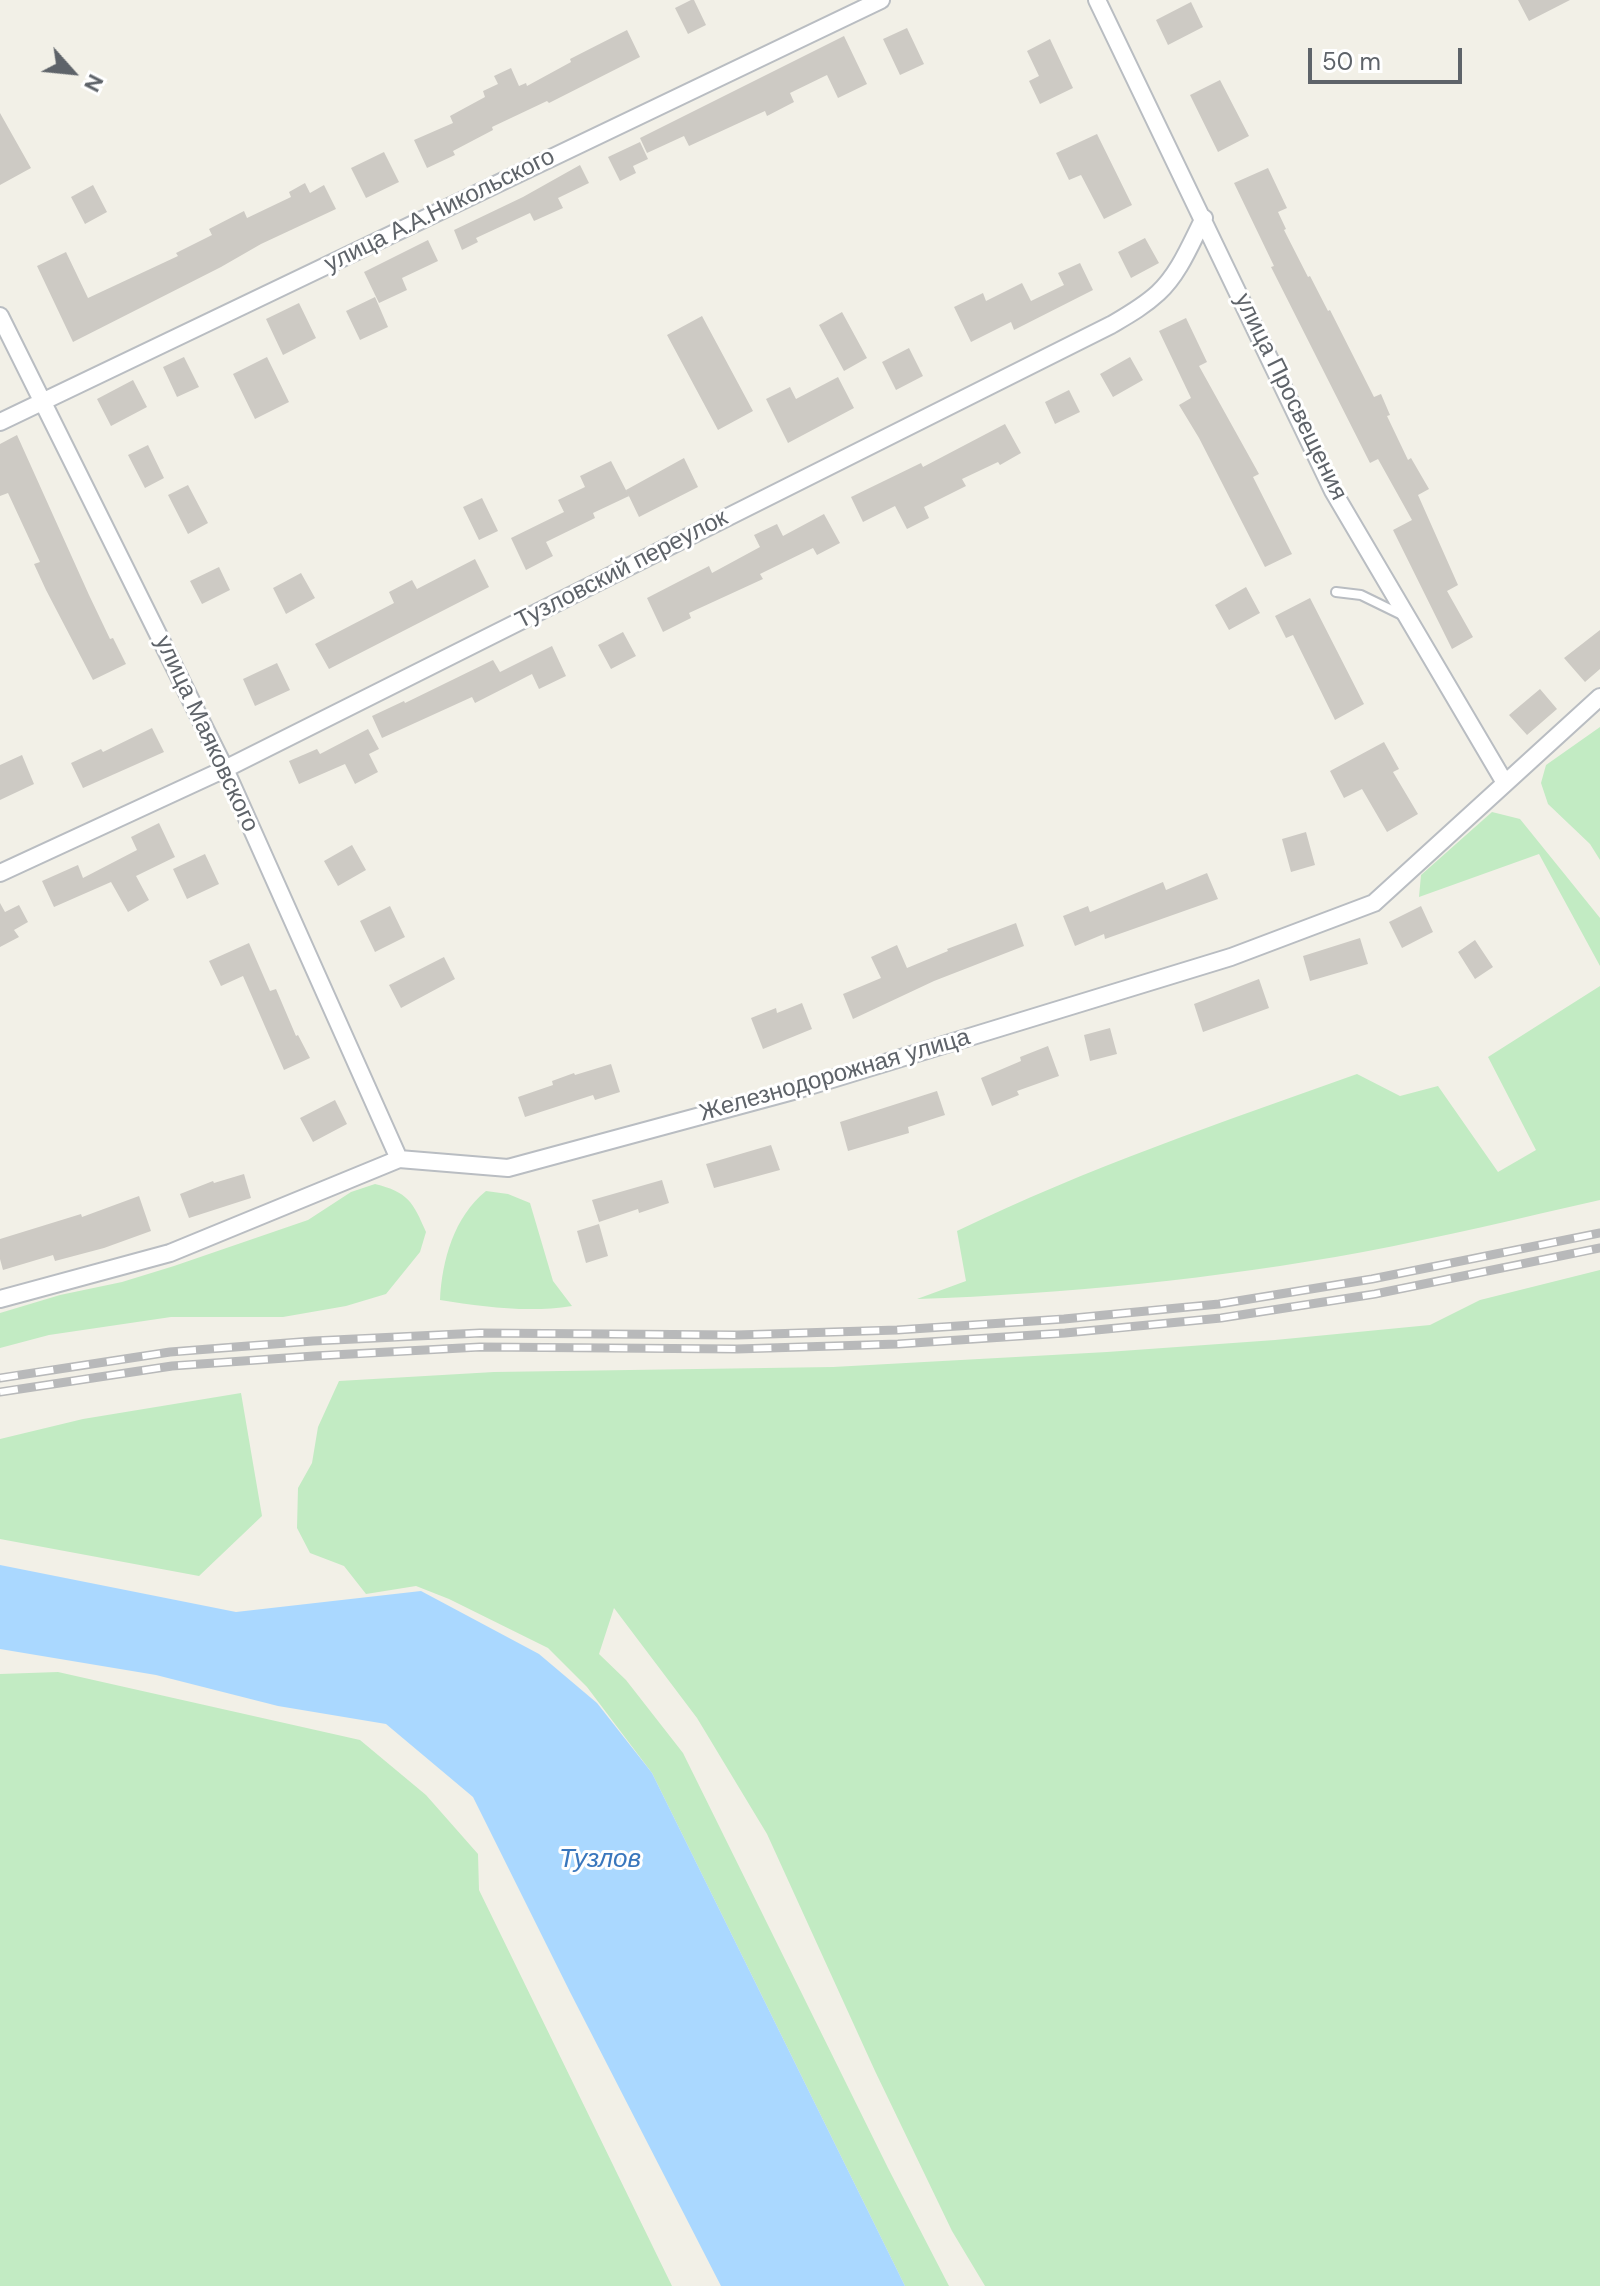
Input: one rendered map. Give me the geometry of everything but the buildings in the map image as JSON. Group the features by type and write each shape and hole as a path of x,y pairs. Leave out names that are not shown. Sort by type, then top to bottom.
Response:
{"street":[{"name":"улица А.А.Никольского","path":"0,422 881,0"},
{"name":"улица Просвещения","path":"1097,0 1333,491 1505,783"},
{"name":"Тузловский переулок","path":"0,873 225,769 1111,325 1160,292 1204,218"},
{"name":"улица Маяковского","path":"0,316 225,769 399,1159"},
{"name":"Железнодорожная улица","path":"0,1299 170,1253 399,1159 508,1168 793,1091 1231,957 1374,903 1600,697"}],"lane":[{"path":"1336,592 1361,595 1408,619"}],"green space":[{"path":"1600,727 1600,860 1590,844 1548,804 1541,783 1546,765"},
{"path":"1492,812 1520,819 1600,918 1600,966 1539,854 1419,897 1421,875"},
{"path":"1600,986 1600,1200 1308,1262 1085,1289 917,1299 966,1281 957,1231 1105,1166 1357,1074 1400,1096 1438,1086 1498,1172 1536,1150 1488,1057"},
{"path":"375,1184 395,1191 408,1200 426,1232 420,1252 386,1294 346,1306 283,1317 171,1317 49,1335 0,1348 0,1313 60,1295 122,1282 308,1220 351,1192"},
{"path":"486,1191 508,1194 530,1203 553,1281 572,1306 522,1309 440,1300 452,1240 466,1213"},
{"path":"1600,1270 1600,2286 985,2286 952,2231 767,1834 697,1718 614,1608 599,1654 626,1680 683,1753 949,2286 905,2286 652,1773 587,1687 548,1648 449,1599 416,1586 366,1594 344,1566 310,1553 297,1528 298,1488 312,1463 318,1427 339,1381 494,1372 833,1367 1275,1340 1430,1325 1480,1300"},
{"path":"241,1393 262,1516 199,1576 0,1539 0,1439 83,1419"},
{"path":"58,1672 360,1740 426,1795 478,1854 479,1890 672,2286 0,2286 0,1674"}],"water":[{"name":"Тузлов","path":"0,1565 236,1612 421,1591 539,1654 597,1703 652,1773 905,2286 721,2286 473,1797 386,1724 278,1706 156,1675 0,1649"}],"railway":[{"path":"0,1378 170,1352 313,1341 480,1333 737,1335 897,1330 1064,1319 1219,1304 1372,1279 1600,1233"},
{"path":"0,1392 172,1366 314,1356 480,1347 737,1349 898,1344 1065,1333 1221,1318 1375,1294 1600,1248"}]}
